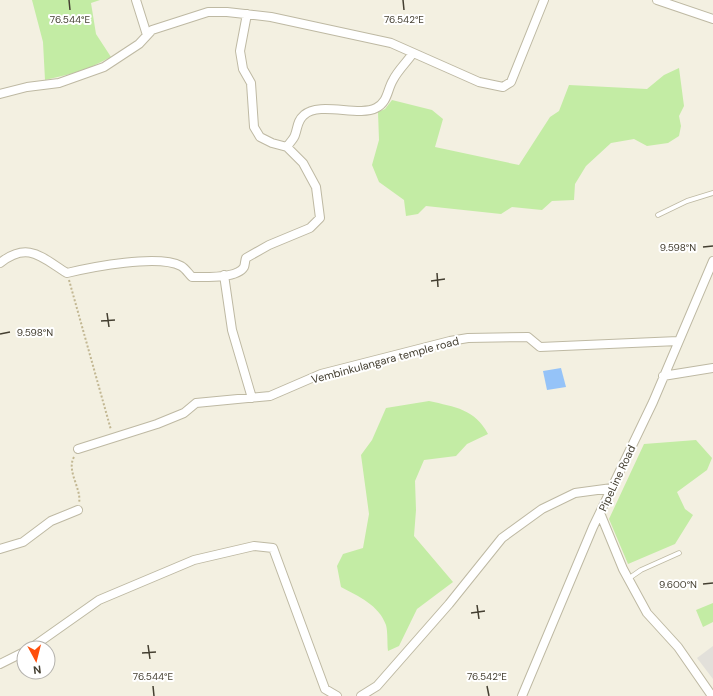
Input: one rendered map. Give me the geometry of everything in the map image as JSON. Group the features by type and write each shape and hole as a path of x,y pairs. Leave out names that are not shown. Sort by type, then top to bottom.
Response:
{"street":[{"path":"136,0 147,36"},
{"path":"0,94 27,87 59,83 104,67 139,44 152,30 208,12 247,14 333,29 391,43 479,82 503,87 511,82 544,0"},
{"path":"657,0 713,19"},
{"path":"0,263 12,254 32,252 67,273 116,264 158,261 181,266 192,277 224,275 237,273 244,267 246,258 269,245 310,228 320,218 316,187 303,163 286,147 272,143 260,137 254,127 251,83 243,69 240,51 247,14"},
{"path":"286,147 295,136 298,122 305,114 316,111 344,109 366,111 376,108 384,102 392,80 413,53"},
{"name":"PipeLine Road","path":"522,696 600,513 663,376 713,260"},
{"path":"224,275 232,330 252,398"},
{"name":"Vembinkulangara temple road","path":"78,449 157,424 184,413 196,403 270,396 321,374 468,338 528,337 540,347 678,341"},
{"path":"663,376 713,368"},
{"path":"361,696 377,686 449,604 502,538 542,509 575,492 612,488"},
{"path":"0,549 23,542 50,521 78,510"},
{"path":"600,513 628,579 647,613 678,647 712,696"},
{"path":"42,640 99,600 194,560 254,546 273,548 325,688 337,696"},
{"path":"0,664 16,656"}],"lane":[{"path":"658,215 687,201 713,193"},
{"path":"628,579 641,570 679,553"}],"path":[{"path":"67,273 113,437"},
{"path":"78,449 72,460 74,478 80,498 78,510"}],"green space":[{"path":"32,0 100,0 91,3 96,34 111,57 83,71 45,80 43,42"},
{"path":"679,68 684,106 679,116 681,126 679,136 668,143 647,146 634,139 611,143 586,166 575,184 574,200 552,201 542,210 512,207 501,214 426,206 418,214 406,216 404,200 379,182 372,165 379,140 378,112 385,109 392,100 432,110 443,119 435,147 519,165 550,117 559,111 569,85 647,89 664,75"},
{"path":"429,401 463,410 477,419 488,434 467,444 456,456 424,460 415,481 416,510 414,536 453,582 417,609 399,646 388,651 387,628 383,618 367,602 341,587 337,566 343,554 363,548 369,514 361,455 372,440 386,408"},
{"path":"696,440 712,458 707,470 677,492 685,509 693,515 675,544 628,564 609,519 644,444"},
{"path":"713,603 713,622 703,627 696,610"}],"shaded area":[{"path":"713,646 713,679 697,658"}],"water":[{"path":"561,368 566,387 547,390 543,371"}]}
